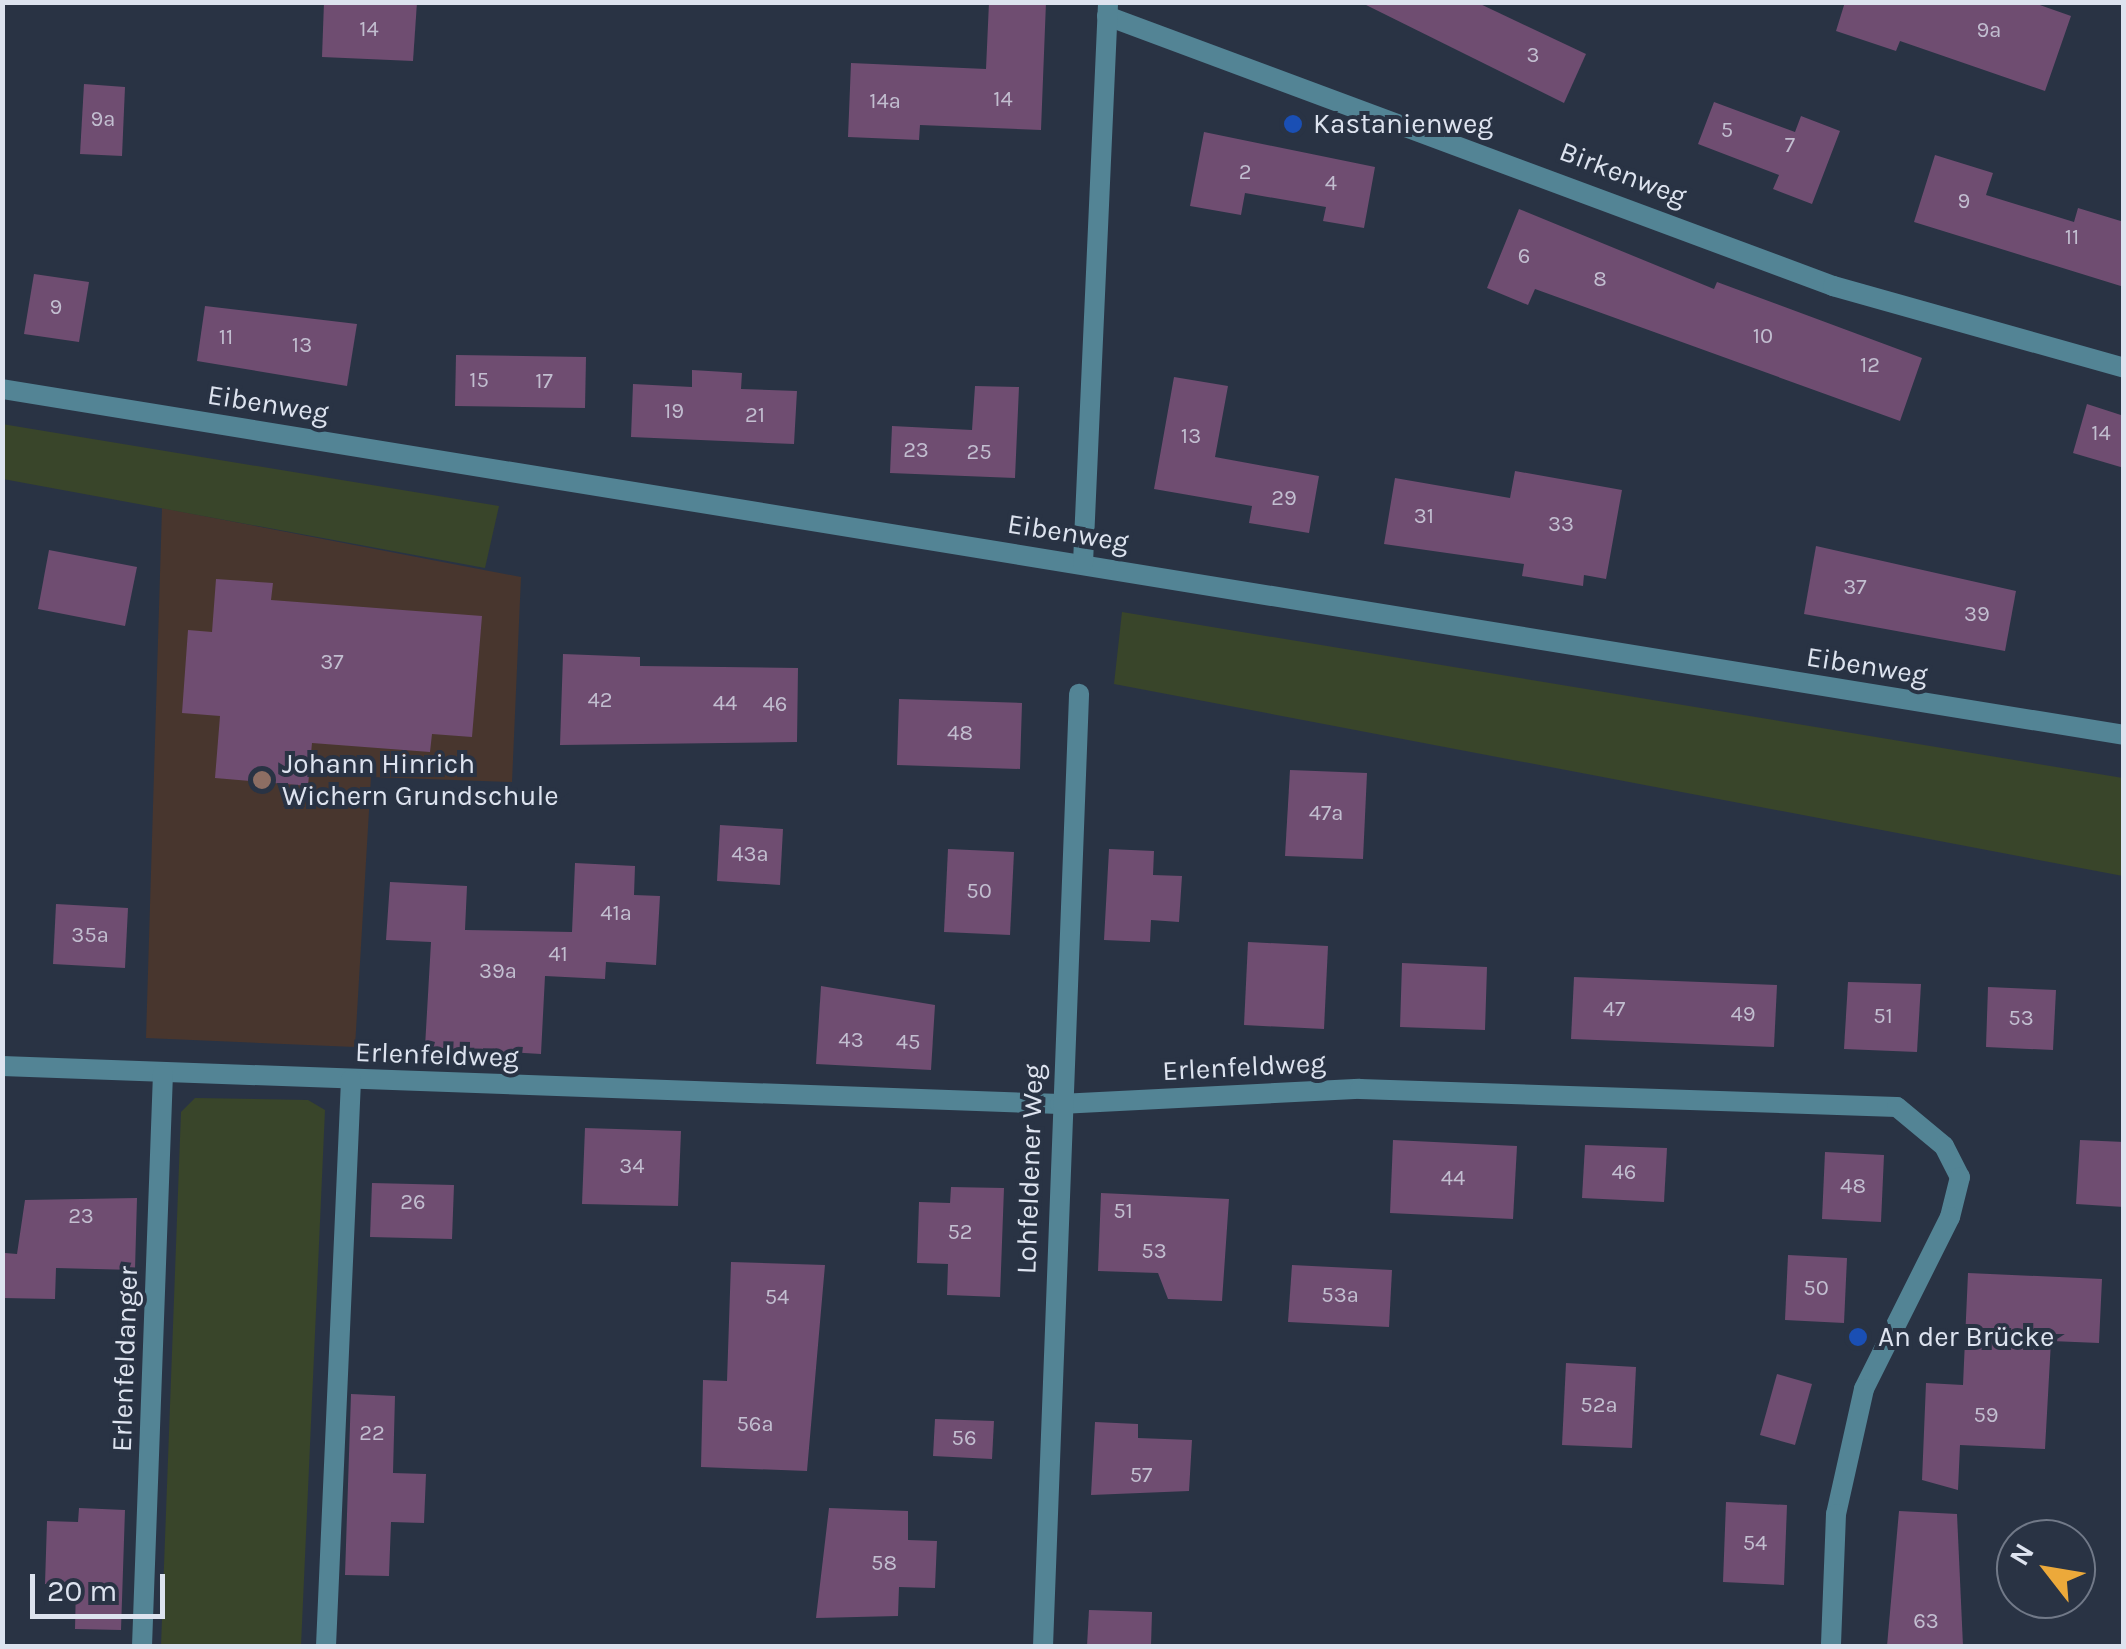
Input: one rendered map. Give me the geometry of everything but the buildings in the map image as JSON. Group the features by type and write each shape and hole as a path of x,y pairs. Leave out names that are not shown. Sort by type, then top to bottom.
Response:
{"street":[{"name":"Birkenweg","path":"1107,9 1833,286 2124,368"},
{"path":"1083,563 1107,9"},
{"name":"Eibenweg","path":"2,389 2124,734"},
{"name":"Lohfeldener Weg","path":"1042,1646 1060,1104 1079,694"},
{"name":"Erlenfeldweg","path":"2,1066 1060,1104 1360,1088 1897,1106 1944,1146 1960,1178 1950,1217 1864,1389 1836,1514 1831,1646"},
{"name":"Erlenfeldanger","path":"142,1646 163,1073"},
{"path":"326,1646 351,1080"}],"shaded area":[{"name":"Johann Hinrich Wichern Grundschule","path":"162,508 521,577 512,782 371,777 355,1047 146,1038"}],"green space":[{"path":"2,424 499,506 485,568 3,479"},
{"path":"1122,612 2123,778 2123,876 1114,684"},
{"path":"195,1098 308,1100 325,1110 301,1646 161,1646 181,1112"}],"place":[{"name":"Kastanienweg","path":"1293,124"},
{"name":"Johann Hinrich Wichern Grundschule","path":"262,780"},
{"name":"An der Brücke","path":"1858,1337"}]}
